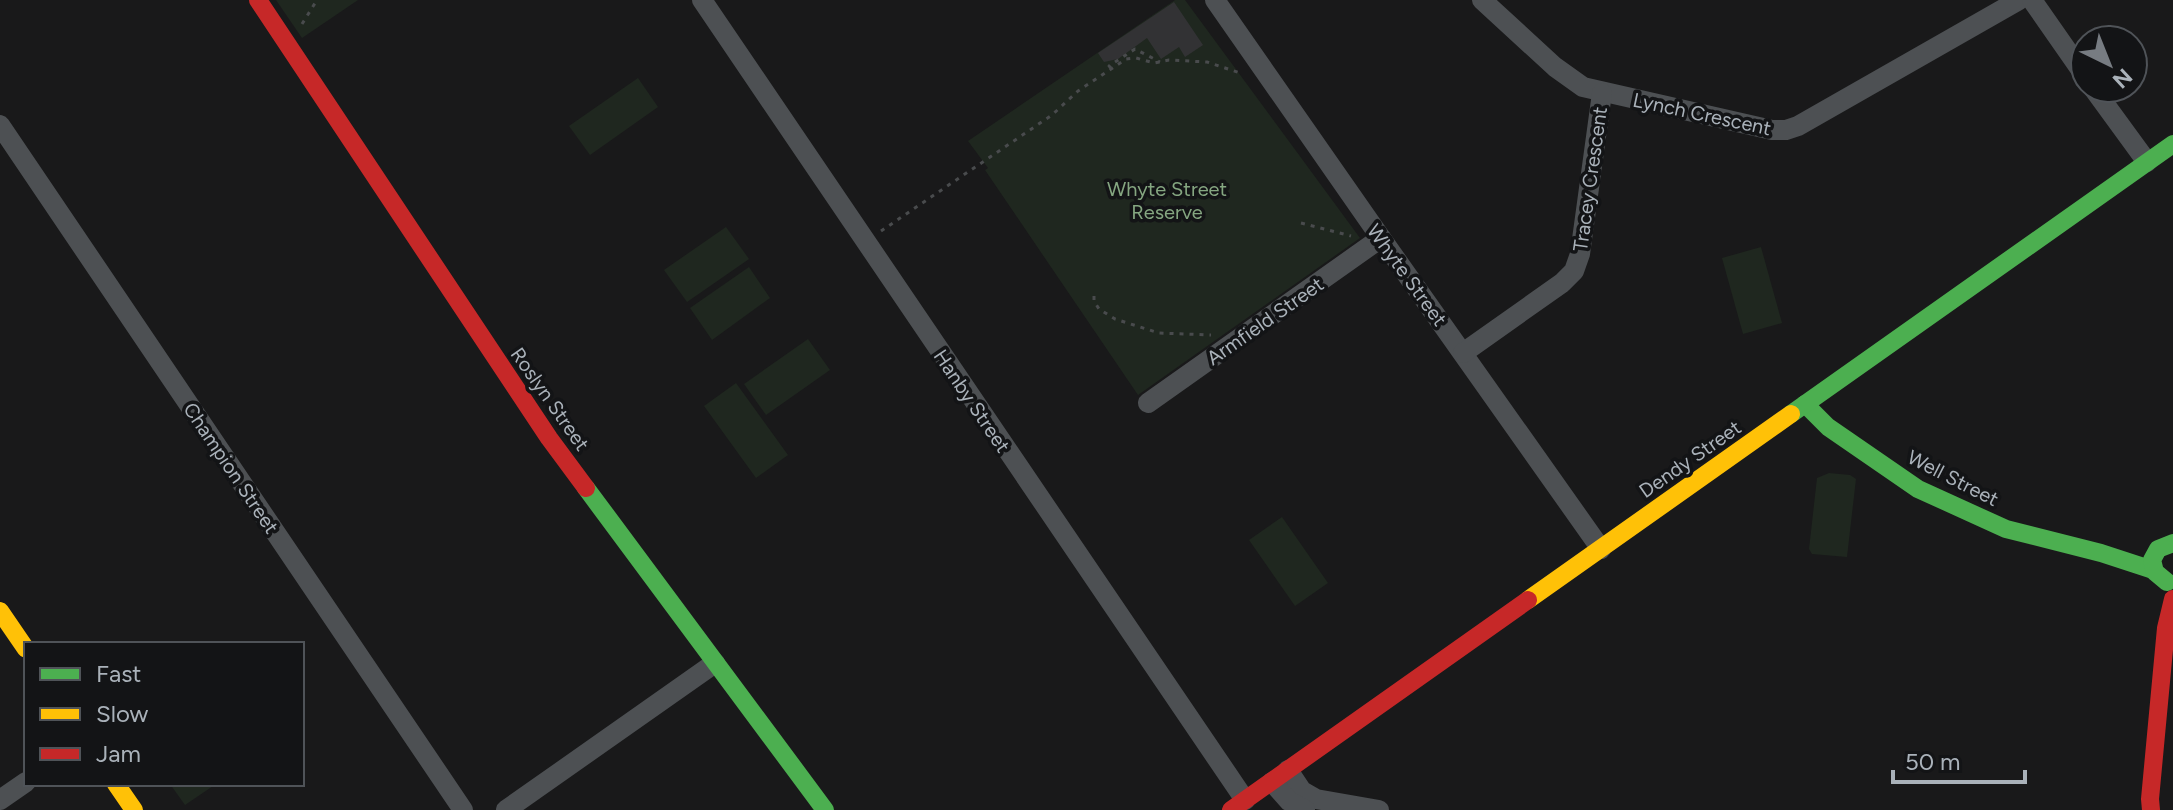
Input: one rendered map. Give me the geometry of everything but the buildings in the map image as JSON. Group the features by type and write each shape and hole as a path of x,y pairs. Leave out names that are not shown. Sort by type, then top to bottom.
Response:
{"street":[{"name":"Roslyn Street","path":"258,0 549,438 825,810"},
{"name":"Hanby Street","path":"702,0 1238,805"},
{"name":"Whyte Street","path":"1215,0 1601,549"},
{"name":"Lynch Crescent","path":"1482,0 1562,73 1583,87 1757,128 1786,130 2019,0"},
{"path":"2032,0 2069,53"},
{"name":"Tracey Crescent","path":"1463,353 1562,283 1574,271 1580,254 1602,93"},
{"path":"2105,104 2147,162"},
{"name":"Champion Street","path":"0,125 463,810"},
{"name":"Dendy Street","path":"1238,805 2173,144"},
{"name":"Armfield Street","path":"1148,403 1381,238"},
{"name":"Well Street","path":"1805,404 1828,427 1918,489 2006,529 2101,553 2165,557"},
{"path":"2149,806 2166,628 2165,557"},
{"path":"2166,628 2173,599"},
{"path":"0,611 24,646"},
{"path":"506,810 715,663"},
{"path":"1280,776 1289,801 1305,810"},
{"path":"1280,776 1316,799 1379,810"},
{"path":"0,800 24,783"},
{"path":"117,786 134,810"}],"path":[{"path":"297,31 317,0"},
{"path":"881,231 1052,115 1132,49 1160,62"},
{"path":"1110,65 1130,57 1154,63 1186,59 1207,62 1243,74"},
{"path":"1301,223 1358,239"},
{"path":"1094,296 1095,305 1115,319 1159,333 1211,335 1227,347"}],"green space":[{"path":"276,0 358,0 302,38"},
{"name":"Whyte Street Reserve","path":"1175,0 1185,0 1360,238 1138,395 968,141"},
{"path":"638,78 658,107 590,155 569,126"},
{"path":"726,227 749,259 687,302 664,270"},
{"path":"1761,247 1782,323 1743,334 1722,258"},
{"path":"749,267 770,298 712,340 690,308"},
{"path":"808,339 830,370 766,415 744,384"},
{"path":"736,383 788,455 756,478 704,406"},
{"path":"1829,473 1850,475 1856,479 1847,557 1812,554 1809,549 1817,478"},
{"path":"1282,517 1328,583 1295,606 1249,540"},
{"path":"171,786 213,786 185,805"}],"traffic: fast":[{"path":"1791,414 2173,144"},
{"path":"1805,404 1828,427 1918,489 2006,529 2101,553 2153,570"},
{"path":"586,488 825,810"},
{"path":"2167,582 2155,572 2152,560 2158,549 2173,543"}],"traffic: slow":[{"path":"1528,600 1791,414"},
{"path":"0,611 24,646"},
{"path":"117,786 134,810"}],"traffic: jam":[{"path":"258,0 549,438 586,488"},
{"path":"2151,810 2166,628 2173,599"},
{"path":"1231,810 1528,600"}]}
